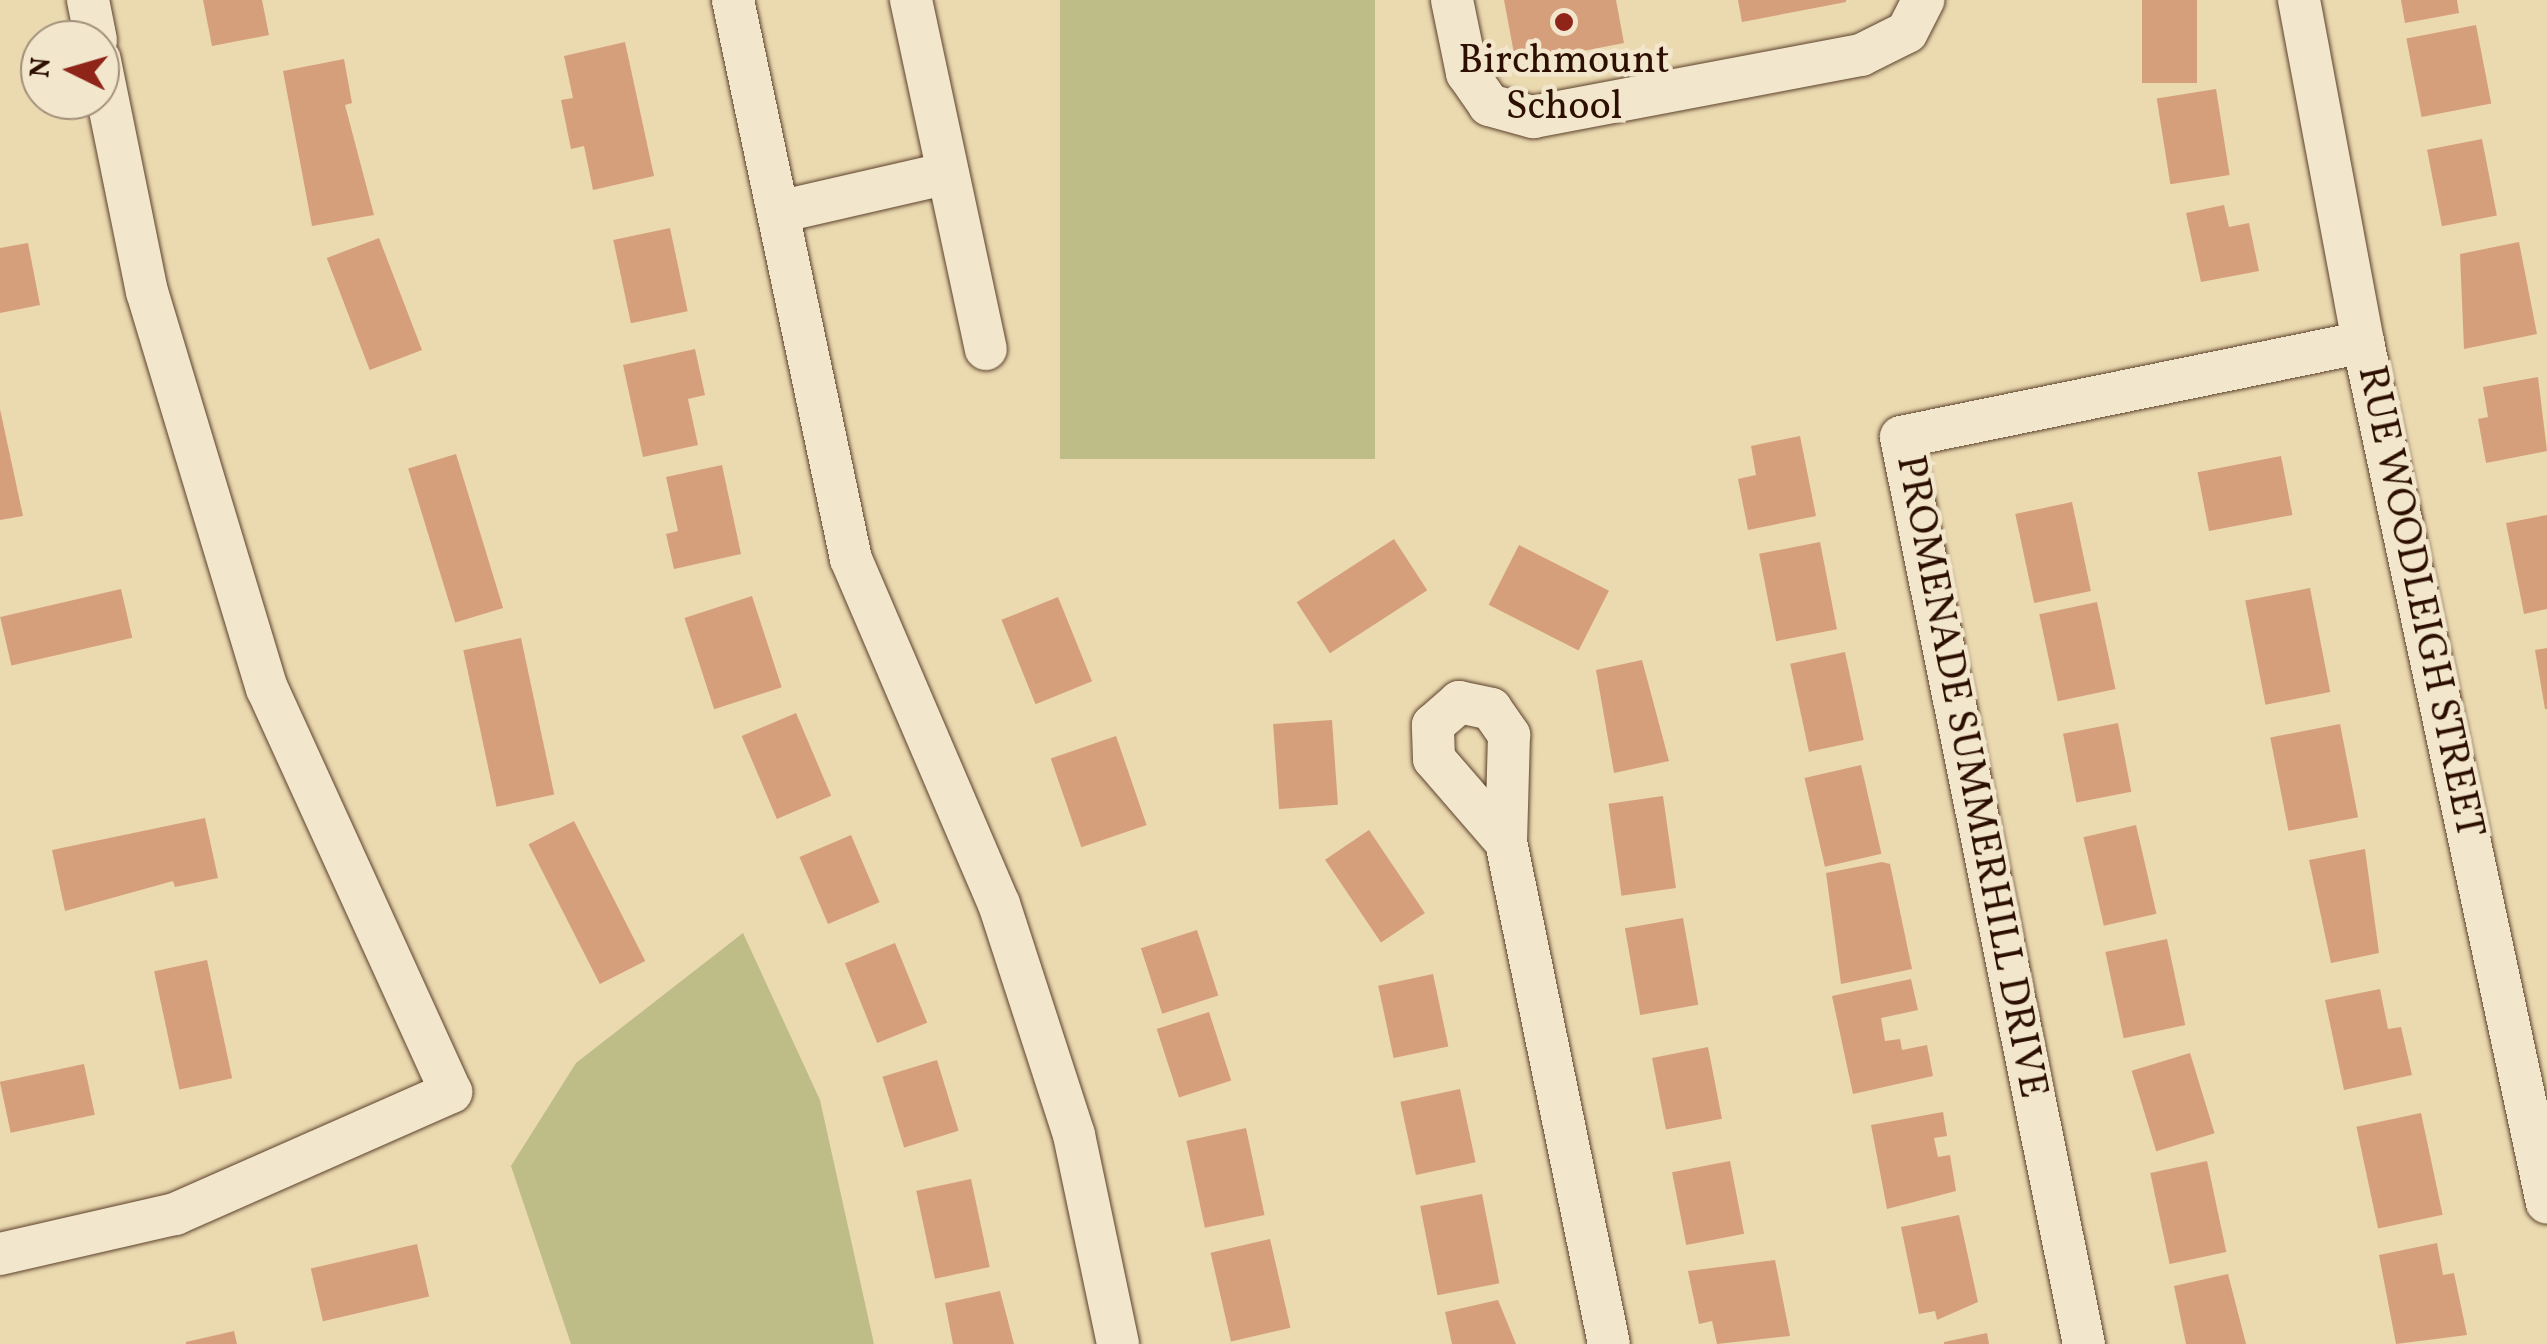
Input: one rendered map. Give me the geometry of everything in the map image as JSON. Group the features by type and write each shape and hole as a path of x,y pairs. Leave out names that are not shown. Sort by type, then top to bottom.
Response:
{"street":[{"path":"734,0 851,559 999,904 1074,1135 1118,1344"},
{"path":"911,0 986,349"},
{"path":"1452,0 1468,73 1490,105 1533,117 1860,55 1908,32 1923,0"},
{"name":"RUE WOODLEIGH STREET","path":"2299,0 2363,342 2547,1203"},
{"path":"0,1254 175,1214 451,1092 267,690 147,292 112,120"},
{"path":"778,212 948,173"},
{"name":"PROMENADE SUMMERHILL DRIVE","path":"2084,1344 1902,437 2363,342"},
{"path":"1506,842 1609,1344"}],"shaded area":[{"path":"1060,0 1375,0 1375,459 1060,459"},
{"path":"743,933 820,1100 874,1344 571,1344 511,1166 576,1063"}],"building":[{"path":"203,0 262,0 269,35 212,46"},
{"name":"Birchmount School","path":"1504,0 1616,0 1624,43 1516,64"},
{"name":"Birchmount School","path":"1738,0 1846,0 1846,2 1742,22"},
{"path":"2142,0 2197,0 2197,83 2142,83"},
{"path":"2401,0 2457,0 2459,13 2405,23"},
{"path":"2476,25 2491,104 2422,117 2406,39"},
{"path":"625,42 654,176 593,190 584,146 571,149 561,100 573,98 564,56"},
{"path":"344,59 352,103 345,105 374,215 312,226 283,71"},
{"path":"2216,89 2230,175 2170,184 2157,98"},
{"path":"2482,139 2497,216 2442,226 2427,150"},
{"path":"2224,205 2229,227 2249,223 2259,271 2201,282 2186,213"},
{"path":"670,228 688,311 631,323 613,240"},
{"path":"379,238 422,350 370,370 327,258"},
{"path":"2519,242 2537,334 2464,349 2460,254"},
{"path":"28,243 40,305 0,313 0,248"},
{"path":"695,349 705,395 688,399 698,445 643,457 623,365"},
{"path":"2538,377 2547,451 2486,463 2478,419 2488,417 2483,387"},
{"path":"0,409 23,516 0,520"},
{"path":"1800,436 1816,516 1748,530 1738,479 1756,475 1751,446"},
{"path":"456,454 503,608 455,623 408,469"},
{"path":"2281,456 2292,515 2209,531 2198,472"},
{"path":"722,465 741,554 674,569 666,534 678,531 666,477"},
{"path":"2072,502 2091,591 2034,603 2015,514"},
{"path":"2547,515 2547,609 2524,614 2506,523"},
{"path":"1394,539 1427,590 1330,653 1297,602"},
{"path":"1820,542 1837,629 1776,641 1759,554"},
{"path":"1519,545 1609,591 1579,651 1489,605"},
{"path":"2310,588 2330,692 2265,705 2245,601"},
{"path":"121,589 132,638 11,666 0,617"},
{"path":"752,596 782,687 714,709 684,618"},
{"path":"1058,597 1092,681 1036,704 1001,620"},
{"path":"2097,602 2116,689 2058,701 2039,614"},
{"path":"521,638 554,795 497,807 463,650"},
{"path":"2547,648 2547,709 2545,709 2535,650"},
{"path":"1845,652 1864,740 1809,752 1790,664"},
{"path":"1642,660 1669,761 1614,773 1596,670"},
{"path":"796,713 831,796 777,819 742,736"},
{"path":"1332,720 1338,805 1279,809 1273,724"},
{"path":"2118,723 2131,792 2076,802 2063,734"},
{"path":"2340,724 2358,817 2288,831 2270,738"},
{"path":"1116,736 1147,825 1081,847 1051,758"},
{"path":"1861,765 1881,854 1825,867 1804,778"},
{"path":"1663,796 1676,888 1621,896 1609,804"},
{"path":"205,818 218,878 175,887 173,881 65,911 52,850"},
{"path":"574,821 645,961 600,984 529,844"},
{"path":"2136,825 2156,914 2104,926 2083,837"},
{"path":"1369,830 1425,913 1381,943 1325,860"},
{"path":"851,835 880,902 828,924 799,857"},
{"path":"2365,849 2379,953 2331,963 2309,860"},
{"path":"1882,862 1890,864 1912,969 1841,984 1826,873"},
{"path":"1683,918 1698,1005 1640,1015 1625,928"},
{"path":"1197,930 1218,996 1162,1014 1141,948"},
{"path":"2167,939 2185,1025 2124,1038 2105,952"},
{"path":"895,943 927,1023 877,1043 845,963"},
{"path":"207,960 232,1078 179,1090 154,971"},
{"path":"1433,974 1448,1046 1394,1058 1378,986"},
{"path":"1911,979 1918,1010 1881,1018 1885,1041 1900,1039 1902,1050 1927,1045 1933,1076 1853,1094 1832,996"},
{"path":"2380,989 2388,1029 2401,1027 2412,1075 2344,1090 2325,1000"},
{"path":"1209,1012 1231,1080 1179,1097 1157,1029"},
{"path":"1708,1047 1722,1119 1666,1130 1652,1058"},
{"path":"2190,1053 2215,1133 2156,1151 2132,1071"},
{"path":"937,1060 959,1131 904,1147 882,1077"},
{"path":"84,1064 95,1115 11,1133 0,1082"},
{"path":"1460,1089 1476,1162 1416,1175 1400,1102"},
{"path":"1943,1112 1947,1136 1934,1138 1938,1157 1950,1155 1956,1191 1887,1209 1871,1125"},
{"path":"2421,1113 2443,1215 2378,1228 2356,1127"},
{"path":"1246,1128 1265,1215 1205,1228 1186,1141"},
{"path":"1730,1161 1744,1234 1686,1245 1672,1172"},
{"path":"2207,1161 2226,1252 2170,1264 2150,1173"},
{"path":"971,1179 990,1267 935,1279 916,1191"},
{"path":"1482,1194 1499,1283 1438,1295 1420,1206"},
{"path":"1959,1215 1978,1302 1937,1320 1935,1311 1919,1314 1901,1227"},
{"path":"1270,1239 1290,1328 1231,1341 1211,1253"},
{"path":"2437,1243 2443,1275 2454,1273 2467,1335 2396,1344 2379,1255"},
{"path":"417,1244 429,1297 323,1321 311,1269"},
{"path":"1775,1260 1790,1336 1717,1344 1712,1321 1699,1324 1688,1271"},
{"path":"2228,1274 2246,1344 2186,1344 2174,1286"},
{"path":"1000,1291 1014,1344 953,1344 945,1303"},
{"path":"1498,1300 1516,1344 1452,1344 1445,1312"},
{"path":"234,1331 237,1344 186,1344 186,1342"},
{"path":"1987,1333 1989,1344 1944,1344 1944,1342"}],"place":[{"name":"Birchmount School","path":"1564,22"}]}
